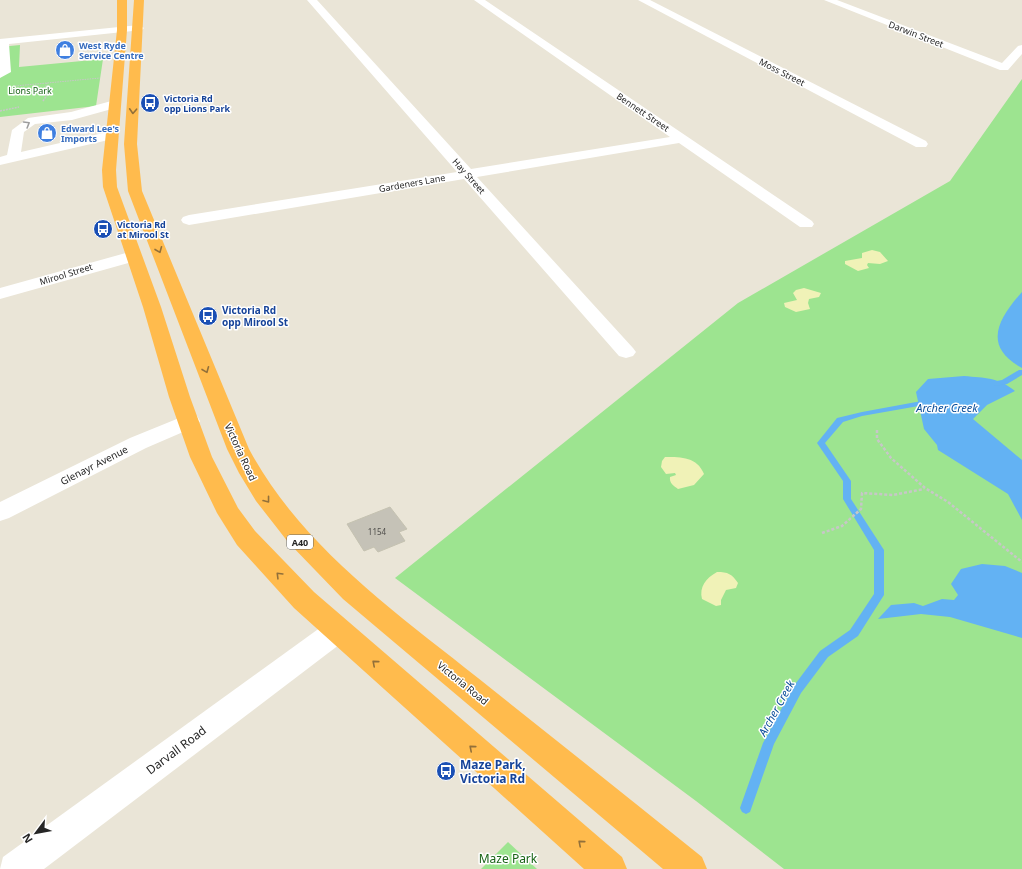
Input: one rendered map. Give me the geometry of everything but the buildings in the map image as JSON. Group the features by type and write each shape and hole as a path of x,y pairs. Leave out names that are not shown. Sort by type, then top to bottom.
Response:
{"highway":[{"name":"Victoria Road","path":"122,0 131,29 134,72 130,160 134,191 238,449 248,472 260,492 298,540 330,572 372,609 690,869"},
{"name":"Victoria Road","path":"139,0 131,29 115,104 109,170 110,187 132,256 150,302 189,421 206,467 226,506 246,537 269,565 338,630 610,869"}],"street":[{"name":"Hay Street","path":"312,0 626,352"},
{"name":"Bennett Street","path":"479,0 806,224"},
{"name":"Moss Street","path":"643,0 921,144"},
{"name":"Darwin Street","path":"828,0 1004,68 1022,48"},
{"path":"2,73 2,42 131,29"},
{"path":"7,159 18,130 32,121 72,116 115,104"},
{"path":"7,159 112,135"},
{"name":"Gardeners Lane","path":"189,220 467,173 681,139"},
{"name":"Mirool Street","path":"0,294 132,256"},
{"name":"Glenayr Avenue","path":"0,512 138,443 189,421"},
{"name":"Darvall Road","path":"15,869 338,630"}],"path":[{"path":"2,73 8,86 104,78"},
{"path":"39,103 44,101 47,95 44,94 47,83"},
{"path":"0,111 24,106"},
{"path":"877,430 877,439 891,458 925,488 948,502 1022,562"},
{"path":"822,533 844,524 861,508 862,493 877,496 912,493 925,488"}],"green space":[{"name":"Lions Park","path":"20,45 19,67 103,59 96,106 0,117 0,47"},
{"path":"1022,79 1022,869 784,869 696,801 395,578 738,303 950,181"},
{"name":"Maze Park","path":"508,842 537,869 481,869"}],"sand":[{"path":"872,250 880,252 888,261 880,264 868,263 867,265 869,268 858,271 845,264 845,261 862,258 862,253"},
{"path":"804,288 821,293 819,297 809,299 808,303 810,309 796,312 785,307 784,303 797,300 793,293 796,290"},
{"path":"665,457 677,457 693,461 701,468 704,474 694,485 678,489 670,481 670,477 676,475 675,473 666,474 661,467 662,461"},
{"path":"717,572 729,574 734,577 738,583 736,588 726,590 721,600 721,605 716,606 702,599 701,595 704,583"}],"water":[{"path":"1022,292 1022,368 1010,360 1002,351 998,341 998,332 1006,312"},
{"name":"Archer Creek","path":"964,376 997,381 1009,386 1015,391 987,405 973,419 1022,460 1022,520 1008,494 938,450 937,445 924,429 916,392 928,379"},
{"path":"982,564 1005,566 1022,573 1022,638 950,617 921,614 878,619 891,605 914,603 923,606 942,599 954,600 958,595 951,584 961,569"}],"waterway":[{"name":"Archer Creek","path":"994,384 1004,382 1022,372"},
{"name":"Archer Creek","path":"746,808 769,743 797,690 824,654 854,633 879,595 879,550 847,499 847,481 821,443 840,420 862,414 927,402"}],"place":[{"name":"West Ryde Service Centre","path":"65,50"},
{"name":"Victoria Rd opp Lions Park","path":"150,103"},
{"name":"Edward Lee's Imports","path":"47,133"},
{"name":"Victoria Rd at Mirool St","path":"103,229"},
{"name":"Victoria Rd opp Mirool St","path":"208,316"},
{"name":"Maze Park, Victoria Rd","path":"446,771"}]}
